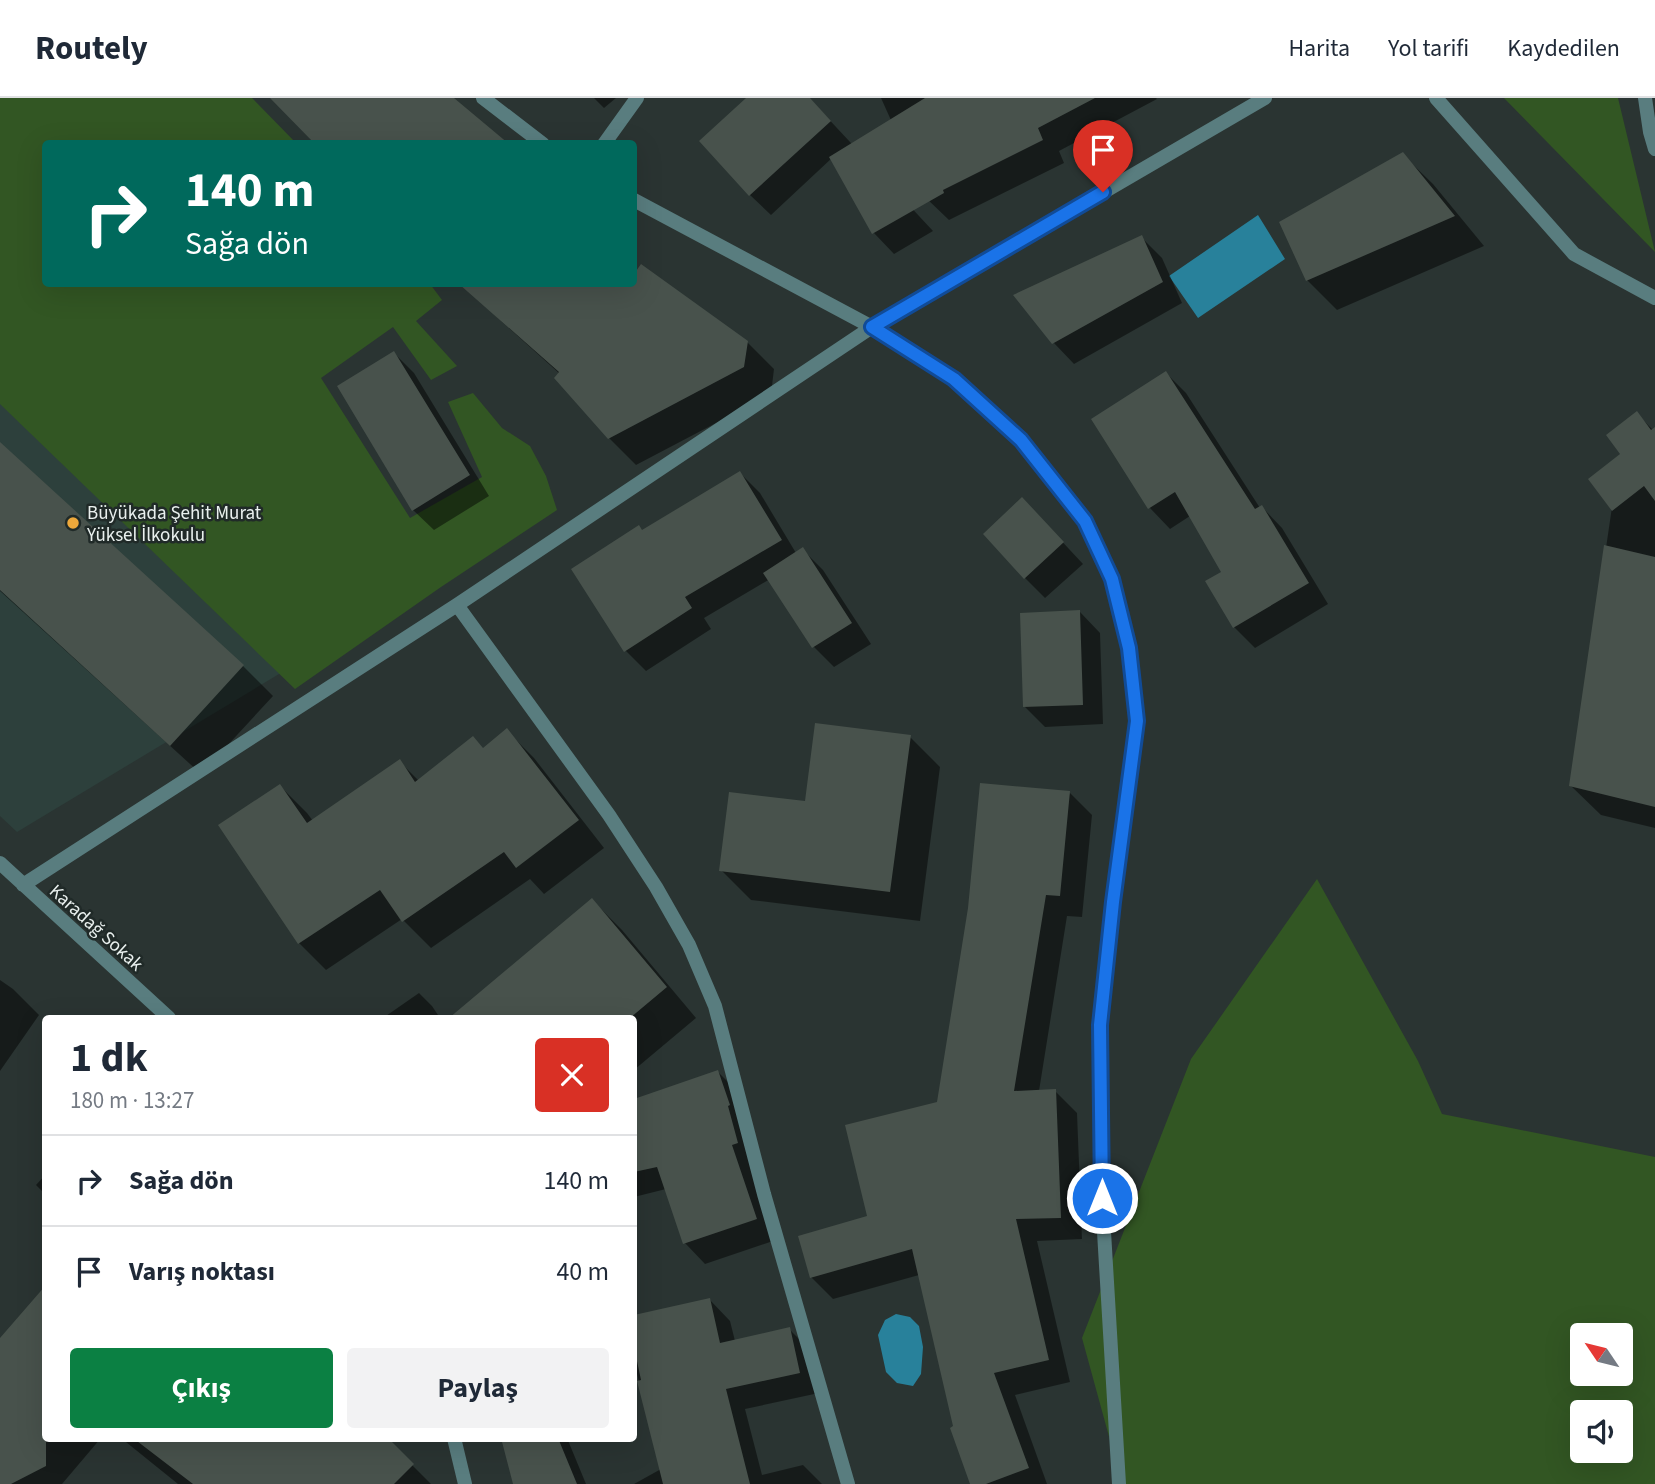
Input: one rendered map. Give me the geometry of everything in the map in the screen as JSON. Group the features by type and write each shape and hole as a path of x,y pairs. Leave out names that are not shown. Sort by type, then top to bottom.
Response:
{"street":[{"path":"483,98 538,140"},
{"path":"607,140 637,98"},
{"path":"23,885 457,605 872,327 1265,98"},
{"path":"1436,98 1574,254 1655,298"},
{"path":"1645,98 1655,149"},
{"path":"637,202 872,327 954,379 1021,440 1085,521 1112,579 1129,648 1137,721 1100,1025 1102,1198 1118,1484"},
{"path":"457,605 609,815 656,887 689,945 715,1006 764,1194 848,1484"},
{"name":"Karadağ Sokak","path":"0,863 166,1015"},
{"path":"455,1442 465,1484"}],"shaded area":[{"name":"Büyükada Şehit Murat Yüksel İlkokulu","path":"0,381 294,665 17,832 0,816"}],"green space":[{"path":"0,98 252,98 293,140 42,140 42,287 432,287 442,300 416,321 457,366 431,380 393,327 321,378 410,518 482,477 448,402 473,393 502,428 530,446 546,476 557,510 295,689 0,404"},
{"path":"1504,98 1618,98 1655,252"},
{"path":"1317,879 1418,1061 1442,1114 1655,1157 1655,1484 1122,1484 1082,1338 1191,1059"}],"water":[{"path":"1258,215 1285,259 1198,318 1169,276"},
{"path":"896,1314 910,1317 919,1326 923,1347 921,1374 913,1386 897,1383 886,1372 878,1335 885,1320"}],"building":[{"path":"270,98 454,98 504,140 311,140"},
{"path":"746,98 810,98 831,121 749,196 699,141"},
{"path":"925,98 1095,98 1038,128 1043,140 943,190 944,193 872,234 829,157"},
{"path":"1403,152 1455,216 1306,281 1279,222"},
{"path":"1142,235 1163,282 1052,344 1013,295"},
{"path":"641,264 748,341 744,367 608,439 554,378 559,372 462,287 637,287 637,270"},
{"path":"394,351 470,475 412,511 337,386"},
{"path":"1166,371 1255,509 1262,505 1309,583 1233,628 1205,581 1221,572 1175,492 1148,509 1091,419"},
{"path":"1637,411 1651,430 1655,427 1655,501 1644,486 1612,511 1588,479 1620,454 1606,435"},
{"path":"0,442 244,665 170,746 0,590"},
{"path":"740,471 782,540 685,597 692,608 624,652 571,569 639,525 642,530"},
{"path":"1022,497 1064,542 1024,579 983,534"},
{"path":"1604,545 1655,557 1655,807 1569,786"},
{"path":"803,547 852,623 812,648 763,573"},
{"path":"1080,610 1083,705 1023,707 1020,613"},
{"path":"815,723 911,735 890,892 719,871 729,792 805,801"},
{"path":"507,728 579,820 516,868 504,852 402,922 380,890 298,944 218,825 280,784 307,823 400,759 415,782 473,736 483,748"},
{"path":"980,783 1070,791 1060,896 1046,895 1014,1091 1056,1089 1061,1218 1016,1219 1049,1360 994,1373 1029,1468 986,1484 970,1484 950,1428 953,1426 912,1249 810,1278 798,1236 867,1216 845,1125 937,1102 968,908"},
{"path":"592,898 667,987 634,1015 453,1015"},
{"path":"718,1070 730,1105 728,1106 738,1143 732,1145 757,1219 683,1244 657,1167 637,1171 637,1098"},
{"path":"42,1290 42,1442 46,1442 46,1466 11,1484 0,1484 0,1338"},
{"path":"710,1298 720,1343 790,1327 800,1373 726,1389 750,1484 663,1484 637,1381 641,1380 637,1361 637,1314"},
{"path":"138,1442 392,1442 414,1464 394,1484 193,1484"},
{"path":"502,1442 560,1442 577,1484 513,1484"}],"place":[{"name":"Büyükada Şehit Murat Yüksel İlkokulu","path":"73,523"}],"route":[{"path":"1102,1198 1100,1025 1137,721 1129,648 1112,579 1085,521 1021,440 954,379 872,327 1103,192"}]}
